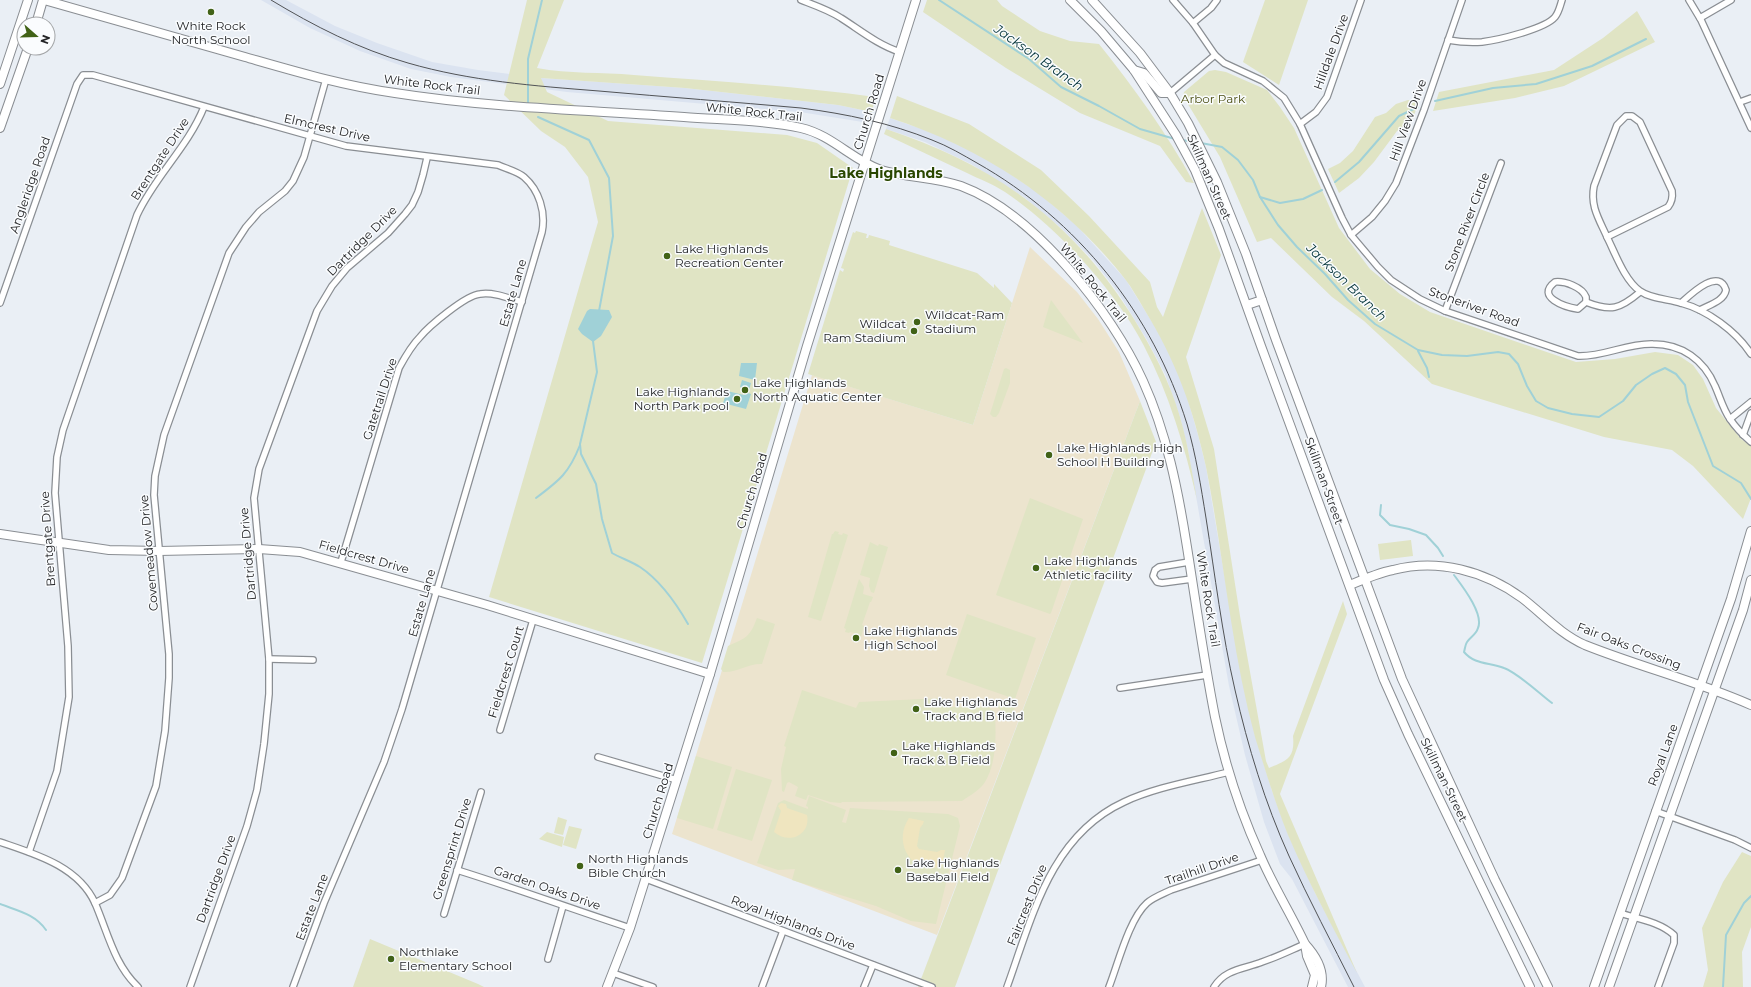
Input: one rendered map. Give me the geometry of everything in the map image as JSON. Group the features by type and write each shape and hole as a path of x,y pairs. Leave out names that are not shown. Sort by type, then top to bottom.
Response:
{"street":[{"path":"0,84 28,0"},
{"path":"39,16 44,0"},
{"name":"White Rock Trail","path":"44,0 326,79 390,93 464,103 784,125 805,129 825,137 865,164 898,175 950,183 984,197 1004,210 1042,241 1066,266 1118,334 1133,359 1146,388 1166,444 1176,481 1216,722 1229,772 1243,815 1262,860 1305,944 1313,952 1321,967 1323,975 1315,987"},
{"path":"801,0 830,12 891,49 900,52"},
{"name":"Church Road","path":"607,987 630,928 677,780 710,674 809,339 916,0"},
{"name":"Skillman Street","path":"1070,0 1101,31 1134,70 1176,135 1198,177 1222,236 1246,305 1350,584 1377,662 1397,710 1530,987"},
{"name":"Skillman Street","path":"1092,0 1140,53 1170,93 1203,152 1223,197 1262,300 1402,679 1420,721 1548,987"},
{"path":"1134,70 1144,73 1161,93 1170,93 1215,55 1193,23 1173,0"},
{"path":"1193,23 1211,8 1217,0"},
{"name":"Hilldale Drive","path":"1300,124 1316,112 1327,96 1361,0"},
{"name":"Hill View Drive","path":"1351,235 1372,217 1385,201 1396,182 1424,110 1462,0"},
{"path":"1448,40 1461,42 1483,42 1538,28 1548,23 1554,17 1562,0"},
{"path":"1689,0 1700,18 1751,128"},
{"path":"1700,18 1731,0"},
{"name":"Stoneriver Road","path":"1215,55 1224,63 1254,76 1272,87 1284,98 1300,124 1351,235 1391,280 1420,299 1445,311 1578,356 1595,355 1641,344 1665,344 1677,348 1695,358 1703,365 1710,374 1730,419 1751,442"},
{"path":"0,128 25,56"},
{"name":"Elmcrest Drive","path":"84,75 93,76 346,146 427,158 498,166 514,171 524,177 535,190 542,206 543,217"},
{"name":"Angleridge Road","path":"0,303 2,291 77,84 84,75"},
{"name":"Covemeadow Drive","path":"95,903 110,895 122,878 156,786 166,731 170,678 169,654 154,495 155,476 164,435 230,253 246,227 293,181 304,157 326,79"},
{"path":"1740,102 1751,98"},
{"name":"Brentgate Drive","path":"29,852 57,771 69,697 68,646 55,513 55,478 57,457 69,409 137,215 146,196 192,132 204,107"},
{"path":"1607,237 1668,208 1671,202 1672,191 1640,122 1632,116 1626,116 1618,125 1592,194 1594,209 1607,237 1628,279 1640,292 1681,303 1700,310 1726,328 1747,348 1751,354"},
{"name":"Dartridge Drive","path":"190,987 247,826 258,790 269,694 269,659 254,498 259,469 317,311 332,286 347,268 406,214 418,192 427,158"},
{"name":"Stone River Circle","path":"1445,311 1501,163"},
{"name":"Estate Lane","path":"293,987 324,903 392,741 522,302 542,232 543,217"},
{"path":"1681,303 1694,291 1714,280 1722,282 1726,290 1722,298 1700,310"},
{"path":"1554,282 1559,282 1580,289 1586,297 1586,302 1578,309 1552,300 1548,293 1551,285 1554,282"},
{"path":"1586,302 1603,308 1619,307 1627,303 1640,292"},
{"name":"Gatetrail Drive","path":"341,562 399,368 409,350 420,335 466,299 478,294 490,293 522,302"},
{"path":"1246,305 1262,300"},
{"path":"1730,419 1751,402"},
{"path":"1743,435 1751,413"},
{"name":"Royal Lane","path":"1594,987 1731,599 1751,531"},
{"name":"Fieldcrest Drive","path":"0,534 109,550 159,551 259,549 300,552 341,562 437,590 710,674"},
{"path":"1189,562 1159,567 1155,570 1153,576 1157,582 1162,583 1192,579"},
{"name":"Fair Oaks Crossing","path":"1350,584 1392,570 1426,565 1457,568 1477,574 1493,580 1510,590 1555,626 1585,644 1751,705"},
{"path":"1609,987 1744,610 1751,580"},
{"name":"Fieldcrest Court","path":"500,730 533,620"},
{"path":"269,659 314,660"},
{"path":"1120,688 1208,675"},
{"path":"598,757 677,780"},
{"name":"Faircrest Drive","path":"1006,987 1050,874 1063,853 1079,835 1103,814 1141,795 1229,772"},
{"name":"Greensprint Drive","path":"444,914 481,792"},
{"path":"1655,811 1735,840 1751,848"},
{"path":"0,842 54,863 81,883 95,903 114,953 125,971 138,987"},
{"name":"Trailhill Drive","path":"1109,987 1131,928 1138,914 1146,904 1171,890 1262,860"},
{"name":"Garden Oaks Drive","path":"457,870 510,886 563,906 630,928"},
{"name":"Royal Highlands Drive","path":"646,879 932,987"},
{"path":"548,959 563,906"},
{"path":"1620,913 1656,924 1669,930 1674,936 1674,942 1658,987"},
{"path":"762,987 783,931"},
{"path":"1214,987 1222,977 1232,971 1261,963 1305,944"},
{"path":"864,987 872,964"},
{"path":"613,973 653,987"}],"shaded area":[{"path":"261,0 286,0 335,26 377,43 432,62 478,70 541,78 685,88 838,105 872,112 869,123 800,112 567,92 451,77 411,69 360,51 310,28"},
{"path":"890,118 939,135 983,156 1040,194 1076,225 1126,280 1160,335 1185,390 1206,467 1242,679 1255,735 1272,791 1288,834 1315,893 1365,987 1348,987 1292,879 1280,864 1264,822 1245,755 1229,686 1188,450 1180,417 1165,374 1147,340 1119,294 1093,260 1061,228 1025,198 971,164 925,142 886,129"},
{"name":"Lake Highlands High School","path":"1030,247 1077,292 1098,319 1119,352 1140,401 937,935 672,834 812,375 973,425"}],"green space":[{"path":"527,0 564,0 537,68 561,71 754,84 875,97 872,112 838,105 685,88 541,78 547,92 608,121 787,135 817,143 853,168 702,663 489,597 598,222 588,177 565,147 541,131 504,95"},
{"path":"927,0 997,0 1002,6 1040,31 1070,41 1099,44 1150,111 1184,164 1194,183 1186,182 1160,146 1080,113 1006,68 923,12"},
{"path":"1265,0 1308,0 1279,85 1243,62"},
{"path":"1637,11 1655,42 1564,86 1515,98 1433,111 1439,92 1554,70 1603,38"},
{"name":"Arbor Park","path":"1215,70 1226,72 1267,90 1294,128 1339,228 1370,269 1400,294 1430,312 1576,362 1615,359 1655,352 1678,355 1693,365 1703,379 1716,408 1741,439 1751,446 1751,498 1743,519 1693,466 1672,450 1604,437 1432,384 1364,321 1332,297 1271,238 1257,242 1220,157 1183,96 1184,92 1209,71"},
{"path":"897,96 969,124 1041,170 1089,216 1150,282 1157,307 1163,317 1202,208 1221,255 1186,357 1214,449 1240,616 1266,761 1269,768 1281,763 1291,754 1293,749 1293,736 1343,601 1347,614 1280,794 1357,973 1312,887 1288,835 1274,798 1255,737 1240,670 1212,501 1201,445 1182,385 1165,347 1128,282 1076,225 1020,180 989,162 924,130 890,118"},
{"path":"1408,100 1419,102 1412,120 1397,131 1374,162 1359,178 1339,193 1328,169 1340,163 1353,151 1375,117 1386,113 1396,104"},
{"path":"886,129 925,143 962,160 996,179 1028,201 1057,225 1085,253 1110,284 1134,319 1148,342 1166,379 1183,427 1197,500 1187,460 1169,402 1153,364 1132,325 1101,282 1064,241 1025,206 991,184 884,134"},
{"name":"Wildcat-Ram Stadium","path":"856,231 867,234 866,238 868,238 869,235 890,241 889,245 977,273 994,288 994,284 1012,303 973,425 808,374 840,270 843,272 844,269 841,268 853,232 855,233"},
{"path":"1051,300 1083,343 1043,327"},
{"path":"1006,368 1010,370 1010,383 999,413 996,417 993,417 990,414 1004,369"},
{"path":"1140,401 1156,442 955,987 918,987"},
{"name":"Lake Highlands Athletic facility","path":"1030,498 1083,519 1050,614 996,595"},
{"path":"835,531 839,532 838,534 842,535 843,533 848,535 821,621 808,617 832,534"},
{"path":"1411,540 1413,556 1380,560 1378,544"},
{"path":"870,542 878,546 879,544 888,547 874,593 871,592 869,586 870,578 860,575"},
{"path":"859,579 864,587 863,594 873,597 862,625 864,626 861,637 854,635 854,633 845,632 846,629 844,628"},
{"path":"967,614 1036,638 1015,699 946,675"},
{"path":"757,618 775,624 762,664 723,672 721,669 728,646 747,636"},
{"name":"Lake Highlands Track & B Field","path":"802,690 856,708 859,702 943,698 944,707 988,707 995,712 996,729 994,757 989,774 980,788 962,801 841,803 830,802 808,795 806,800 795,796 798,787 789,782 787,783 784,792 782,791 781,769 786,747 784,746"},
{"path":"1007,701 1017,703 1010,720 1008,720 997,706"},
{"path":"696,756 732,767 713,829 677,818"},
{"path":"736,769 772,780 752,841 717,830"},
{"name":"Lake Highlands Baseball Field","path":"809,796 846,810 842,822 846,823 850,808 948,814 958,818 960,826 936,924 911,921 876,906 792,880 795,869 778,870 757,863 778,803 784,800 808,809 806,806"},
{"path":"558,817 567,820 563,835 554,833"},
{"path":"569,826 582,829 576,849 563,845"},
{"path":"547,832 564,837 562,847 539,839"},
{"path":"1742,852 1751,856 1751,927 1742,952 1743,987 1703,987 1708,970 1702,928 1723,882"},
{"name":"Northlake Elementary School","path":"370,939 478,984 484,987 353,987"}],"sand":[{"path":"781,803 786,804 787,808 807,815 806,828 798,836 786,838 774,832 781,811 778,806"},
{"path":"909,818 924,821 920,828 917,846 919,849 937,852 945,850 942,866 931,868 922,866 914,862 908,855 904,847 903,837 904,828"}],"water":[{"path":"590,309 609,310 612,317 601,336 593,342 578,329 587,311"},
{"path":"741,363 757,363 755,380 739,376"},
{"path":"742,380 751,383 749,390 740,387"},
{"name":"Lake Highlands North Park pool","path":"727,391 744,395 745,392 751,394 746,409 723,403"}],"waterway":[{"path":"528,104 528,59 542,0"},
{"name":"Jackson Branch","path":"939,0 1029,59 1061,87 1140,129 1175,139"},
{"path":"1435,101 1493,88 1536,84 1592,66 1646,39"},
{"path":"1335,182 1359,162 1399,116 1418,107"},
{"path":"538,117 589,140 609,178 613,236 599,311"},
{"name":"Jackson Branch","path":"1182,140 1195,142"},
{"name":"Jackson Branch","path":"1201,143 1222,147 1238,160 1253,180 1260,197 1278,225 1297,247 1325,274 1348,300 1375,324 1418,350 1442,355 1467,356 1498,352 1509,354 1518,364 1527,386 1536,401 1548,408 1572,414 1599,417 1623,401 1636,385 1652,374 1665,368 1676,374 1685,385 1688,402 1713,466 1741,483 1751,499"},
{"path":"1260,197 1280,203 1303,199 1322,190"},
{"path":"593,341 597,372 580,444 581,454 596,484 602,519 612,553 634,563 655,579 673,600 688,624"},
{"path":"1418,351 1427,368 1429,377"},
{"path":"536,498 558,481 568,469 580,445"},
{"path":"1381,505 1380,515 1390,525 1409,529 1426,535 1443,556"},
{"path":"1454,575 1472,601 1479,622 1478,628 1467,642 1464,652 1473,659 1510,671 1552,703"},
{"path":"1723,987 1726,935 1744,903 1751,896"},
{"path":"0,904 20,911 37,920 46,930"}],"tram line":[{"path":"271,0 320,28 354,44 408,63 455,74 503,82 551,87 801,108 852,116 884,124 938,142 955,151 1014,186 1048,212 1079,242 1107,274 1132,308 1154,345 1172,384 1187,424 1196,459 1226,648 1251,754 1280,836 1354,987"}],"place":[{"name":"White Rock North School","path":"211,12"},
{"name":"Lake Highlands Recreation Center","path":"667,256"},
{"name":"Wildcat-Ram Stadium","path":"917,322"},
{"name":"Wildcat Ram Stadium","path":"914,331"},
{"name":"Lake Highlands North Aquatic Center","path":"745,390"},
{"name":"Lake Highlands North Park pool","path":"737,399"},
{"name":"Lake Highlands High School H Building","path":"1049,455"},
{"name":"Lake Highlands Athletic facility","path":"1036,568"},
{"name":"Lake Highlands High School","path":"856,638"},
{"name":"Lake Highlands Track and B field","path":"916,709"},
{"name":"Lake Highlands Track & B Field","path":"894,753"},
{"name":"North Highlands Bible Church","path":"580,866"},
{"name":"Lake Highlands Baseball Field","path":"898,870"},
{"name":"Northlake Elementary School","path":"391,959"}],"district":[{"name":"Lake Highlands","path":"886,173"}]}
